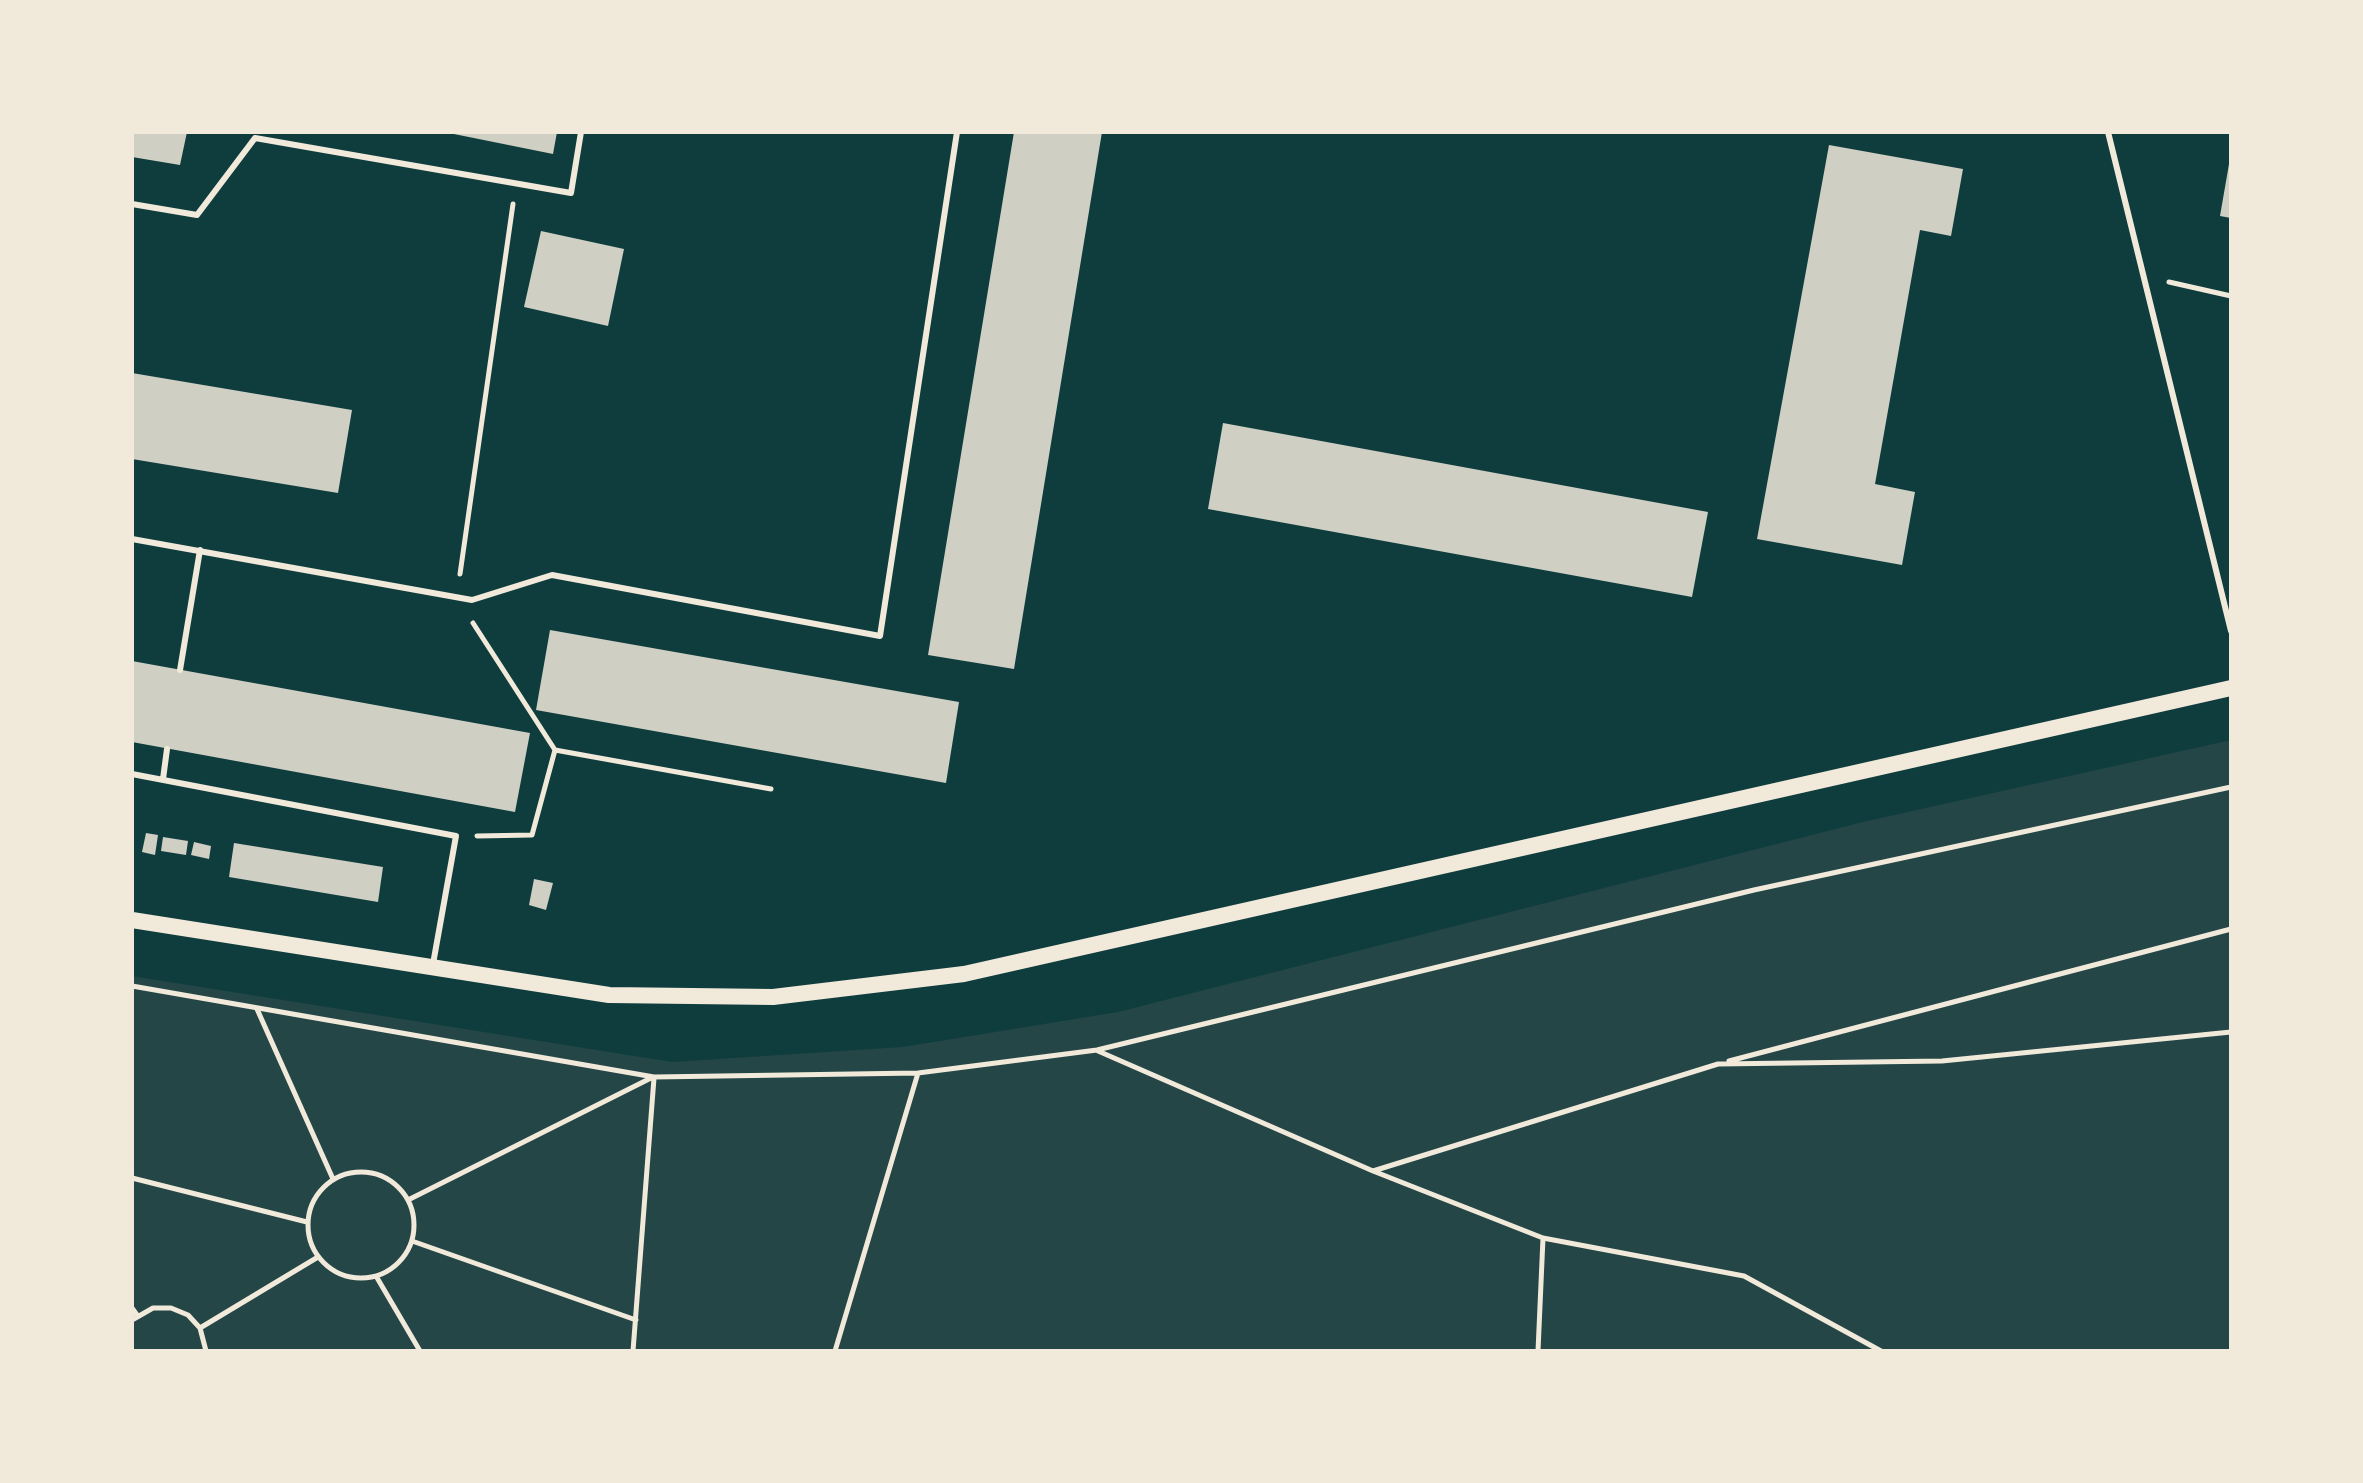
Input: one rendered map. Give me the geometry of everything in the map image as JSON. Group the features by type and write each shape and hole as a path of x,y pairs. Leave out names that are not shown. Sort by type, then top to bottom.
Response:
{"main road":[{"path":"132,920 609,995 773,997 964,974 2231,688"}],"lane":[{"path":"132,204 197,215 255,138 571,193 581,132"},
{"path":"132,539 472,600 552,575 880,636 957,132"},
{"path":"2108,132 2231,631"},
{"path":"180,670 200,550"},
{"path":"163,779 167,749"},
{"path":"132,774 456,836 432,968"}],"path":[{"path":"516,183 456,597 555,750 771,789"},
{"path":"2142,276 2231,296"},
{"path":"456,836 532,835 555,750"},
{"path":"132,986 654,1077 918,1073 1097,1050 1754,890 2231,787"},
{"path":"1373,1171 1718,1064 2231,929"},
{"path":"256,1008 333,1179"},
{"path":"1718,1064 1942,1061 2231,1032"},
{"path":"1097,1050 1373,1171 1543,1238 1744,1276 1881,1351"},
{"path":"835,1351 918,1073"},
{"path":"408,1200 654,1077"},
{"path":"633,1351 654,1077"},
{"path":"361,1172 388,1179 408,1200 414,1221 412,1241 398,1263 376,1276 355,1278 334,1271 318,1257 310,1241 307,1222 315,1197 333,1179 361,1172"},
{"path":"132,1178 307,1222"},
{"path":"1538,1351 1543,1238"},
{"path":"412,1241 636,1320"},
{"path":"200,1328 318,1257"},
{"path":"376,1276 420,1351"},
{"path":"132,1308 134,1317 153,1308 171,1308 188,1315 200,1328 206,1351"}],"shaded area":[{"path":"2231,740 2231,1351 132,1351 132,976 672,1062 903,1047 1118,1012 1863,822"}],"building":[{"path":"132,132 187,132 180,165 132,157"},
{"path":"444,132 557,132 553,154"},
{"path":"1014,132 1102,132 1014,669 928,655"},
{"path":"1829,145 1963,169 1951,236 1920,230 1875,484 1915,492 1902,565 1757,539"},
{"path":"2231,164 2231,218 2220,216"},
{"path":"541,231 624,249 608,326 524,307"},
{"path":"132,373 352,410 338,493 132,459"},
{"path":"1223,423 1708,512 1692,597 1208,509"},
{"path":"550,630 959,702 946,783 536,710"},
{"path":"132,661 530,733 515,812 132,742"},
{"path":"146,833 158,835 155,855 142,852"},
{"path":"163,837 188,841 186,855 161,851"},
{"path":"194,842 211,846 209,859 191,855"},
{"path":"234,843 383,867 378,902 229,877"},
{"path":"534,879 553,883 546,910 529,905"}]}
